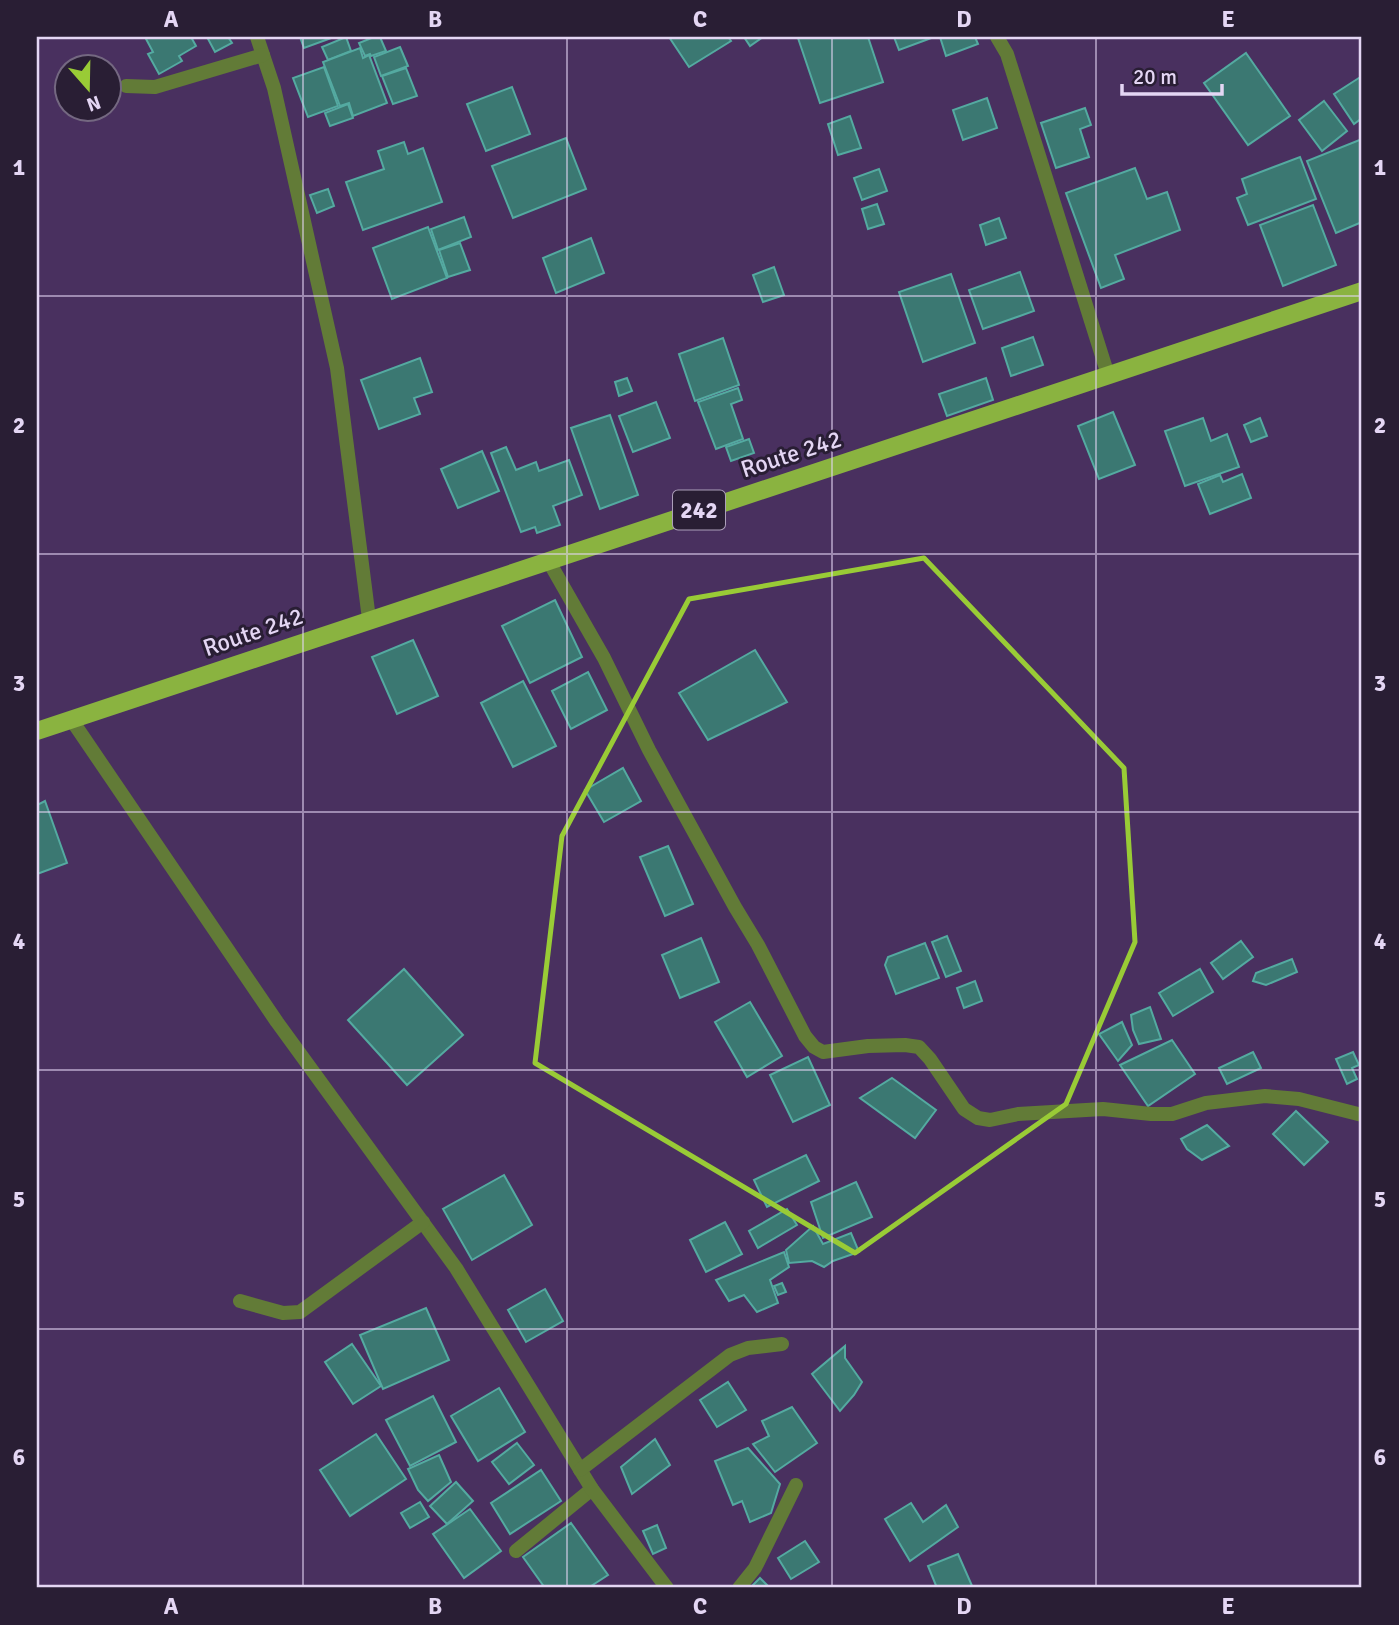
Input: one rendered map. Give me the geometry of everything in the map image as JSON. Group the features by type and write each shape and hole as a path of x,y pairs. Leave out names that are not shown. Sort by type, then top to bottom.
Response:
{"main road":[{"name":"Route 242","path":"37,731 1362,291"}],"street":[{"path":"257,37 274,88 337,368 369,619"},
{"path":"997,37 1007,54 1108,375"},
{"path":"126,86 155,87 263,55"},
{"path":"548,560 604,658 649,750 708,859 758,945 805,1036 814,1047 823,1052 868,1046 919,1047 964,1109 978,1118 990,1120 1018,1114 1103,1109 1172,1114 1206,1103 1265,1096 1299,1098 1362,1115"},
{"path":"71,719 277,1022 456,1268 592,1489 667,1588"},
{"path":"240,1301 283,1313 300,1312 424,1222"},
{"path":"580,1469 730,1355 748,1348 782,1344"},
{"path":"739,1588 755,1569 796,1485"},
{"path":"516,1551 592,1489"}],"highlighted area":[{"path":"924,558 1124,768 1135,942 1066,1104 855,1253 535,1063 562,836 689,599"}],"building":[{"path":"145,37 191,37 196,46 179,56 182,61 159,74 148,54 153,52"},
{"path":"207,37 228,37 232,43 215,52"},
{"path":"300,37 334,37 304,48"},
{"path":"346,37 351,51 328,60 322,47"},
{"path":"380,37 386,51 365,56 359,43"},
{"path":"669,37 728,37 731,41 689,67"},
{"path":"744,37 763,37 750,46"},
{"path":"868,37 883,82 820,103 798,38"},
{"path":"894,37 934,37 899,50"},
{"path":"940,37 975,37 978,44 946,56"},
{"path":"400,47 408,66 381,76 374,57"},
{"path":"360,48 363,58 369,55 387,103 353,116 349,103 340,106 323,62"},
{"path":"1246,53 1290,116 1248,145 1204,83"},
{"path":"324,67 338,106 308,117 293,78"},
{"path":"406,68 417,96 393,104 382,76"},
{"path":"1362,76 1362,118 1354,124 1334,94"},
{"path":"512,87 530,134 486,151 467,104"},
{"path":"987,98 997,128 963,140 953,110"},
{"path":"1324,101 1347,131 1322,151 1299,120"},
{"path":"348,104 353,118 330,126 325,113"},
{"path":"1085,108 1091,125 1080,129 1089,157 1056,168 1041,123"},
{"path":"850,116 861,148 838,155 828,124"},
{"path":"566,138 586,189 513,218 492,166"},
{"path":"1362,139 1362,222 1336,233 1307,161"},
{"path":"404,142 408,154 423,148 442,202 363,230 346,182 384,169 378,151"},
{"path":"1300,157 1316,199 1248,225 1237,198 1247,194 1242,179"},
{"path":"1135,168 1147,199 1167,192 1180,230 1115,255 1124,279 1101,288 1066,193"},
{"path":"879,169 887,191 862,200 854,178"},
{"path":"328,189 334,206 317,213 310,195"},
{"path":"877,204 884,224 868,229 862,209"},
{"path":"1313,205 1336,265 1283,286 1260,225"},
{"path":"464,217 471,237 438,250 431,229"},
{"path":"999,218 1006,238 986,245 980,225"},
{"path":"428,227 447,278 392,299 373,248"},
{"path":"591,238 604,273 556,293 543,258"},
{"path":"460,243 470,270 448,277 439,250"},
{"path":"774,267 784,295 763,302 753,275"},
{"path":"1020,272 1034,311 983,329 969,290"},
{"path":"951,274 975,343 923,362 899,292"},
{"path":"1033,337 1043,365 1011,376 1002,348"},
{"path":"723,338 739,385 695,401 679,354"},
{"path":"420,358 432,392 414,398 420,414 379,429 361,380"},
{"path":"627,378 632,391 619,396 615,382"},
{"path":"986,378 993,400 947,416 939,394"},
{"path":"738,388 742,400 731,404 743,439 716,449 698,402"},
{"path":"656,402 670,438 633,452 619,416"},
{"path":"1113,412 1135,465 1099,479 1078,426"},
{"path":"610,415 638,495 600,509 571,428"},
{"path":"1203,418 1211,441 1227,434 1239,467 1185,486 1165,431"},
{"path":"1260,418 1267,436 1251,442 1244,425"},
{"path":"749,439 754,453 731,461 726,447"},
{"path":"506,447 516,470 536,462 539,471 569,460 582,495 553,506 560,525 537,533 535,527 521,532 491,453"},
{"path":"482,451 499,491 458,508 441,469"},
{"path":"1242,474 1251,498 1210,514 1198,484 1220,475 1223,482"},
{"path":"555,600 582,657 530,683 502,626"},
{"path":"413,640 438,696 397,714 372,657"},
{"path":"755,650 787,702 708,740 679,693"},
{"path":"588,672 607,710 571,729 552,691"},
{"path":"523,681 556,746 513,767 481,703"},
{"path":"623,768 641,801 604,822 585,790"},
{"path":"45,801 67,863 37,874 37,805"},
{"path":"668,846 693,904 665,916 640,857"},
{"path":"947,936 961,971 946,977 932,942"},
{"path":"701,938 719,982 680,998 662,955"},
{"path":"1241,941 1253,957 1223,979 1211,963"},
{"path":"925,943 939,978 896,994 885,965 888,957"},
{"path":"1292,959 1297,972 1266,985 1253,981 1256,973"},
{"path":"404,969 463,1035 407,1085 348,1020"},
{"path":"1200,969 1213,992 1173,1016 1159,993"},
{"path":"975,981 982,1001 964,1008 957,988"},
{"path":"750,1002 782,1056 747,1077 715,1022"},
{"path":"1150,1007 1161,1039 1139,1044 1131,1015"},
{"path":"1122,1022 1132,1045 1118,1061 1099,1034"},
{"path":"1172,1040 1195,1074 1148,1106 1120,1065"},
{"path":"1253,1052 1261,1068 1227,1084 1219,1068"},
{"path":"1353,1052 1359,1065 1352,1068 1357,1079 1347,1084 1336,1059"},
{"path":"808,1057 830,1105 793,1122 770,1075"},
{"path":"892,1078 936,1110 915,1138 860,1098"},
{"path":"1296,1111 1328,1142 1304,1165 1273,1134"},
{"path":"1207,1125 1229,1146 1202,1160 1187,1149 1181,1139"},
{"path":"806,1155 819,1181 767,1207 754,1180"},
{"path":"504,1175 532,1225 472,1260 443,1209"},
{"path":"856,1182 872,1217 823,1238 811,1202"},
{"path":"787,1209 797,1225 758,1248 749,1231"},
{"path":"725,1222 742,1254 706,1272 690,1240"},
{"path":"813,1226 823,1244 851,1233 859,1252 824,1267 812,1261 789,1263 786,1250"},
{"path":"784,1252 789,1267 770,1280 778,1303 757,1312 744,1295 729,1301 716,1280"},
{"path":"782,1283 786,1292 778,1295 774,1286"},
{"path":"545,1289 563,1321 526,1342 508,1310"},
{"path":"426,1308 449,1360 383,1389 360,1335"},
{"path":"352,1344 381,1386 353,1404 325,1362"},
{"path":"845,1346 845,1358 862,1382 840,1411 812,1374"},
{"path":"728,1382 746,1410 717,1427 700,1400"},
{"path":"499,1388 525,1432 478,1461 451,1416"},
{"path":"433,1396 456,1442 410,1466 386,1420"},
{"path":"792,1407 817,1443 775,1472 753,1444 769,1436 762,1421"},
{"path":"376,1434 406,1479 350,1516 320,1470"},
{"path":"655,1439 670,1465 632,1494 621,1467"},
{"path":"517,1443 534,1465 509,1484 492,1462"},
{"path":"748,1448 780,1484 771,1513 750,1522 742,1501 733,1505 715,1461"},
{"path":"439,1455 451,1482 428,1501 418,1490 408,1469"},
{"path":"541,1470 561,1501 510,1534 491,1503"},
{"path":"456,1482 473,1501 447,1524 430,1506"},
{"path":"420,1502 429,1517 410,1528 401,1513"},
{"path":"911,1503 923,1522 946,1505 958,1527 910,1561 885,1519"},
{"path":"470,1509 501,1551 464,1578 433,1534"},
{"path":"571,1523 608,1575 588,1588 545,1588 523,1557"},
{"path":"657,1525 666,1548 653,1554 643,1531"},
{"path":"805,1541 819,1562 791,1579 778,1558"},
{"path":"958,1554 973,1588 937,1588 928,1566"},
{"path":"760,1578 770,1588 750,1588"}]}
